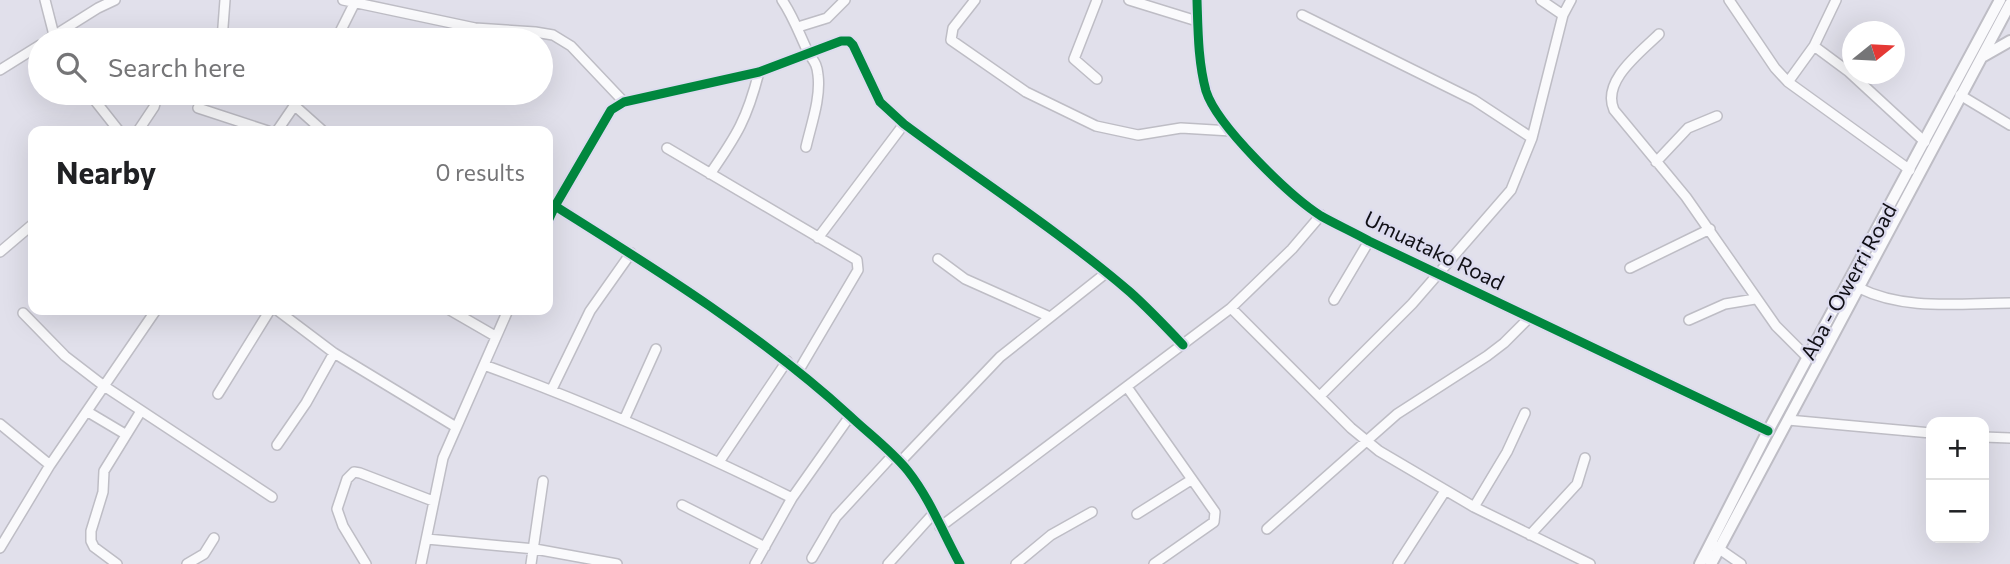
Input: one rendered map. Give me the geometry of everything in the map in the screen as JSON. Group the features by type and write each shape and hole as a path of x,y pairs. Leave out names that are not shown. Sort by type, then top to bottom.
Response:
{"main road":[{"name":"Aba - Owerri Road","path":"1711,564 1715,546 1768,431 2000,0"},
{"name":"Aba - Owerri Road","path":"1700,564 1715,546 1788,420 2010,4"},
{"path":"1980,59 2010,41"}],"street":[{"path":"45,0 50,28"},
{"path":"68,28 115,0"},
{"path":"223,28 225,0"},
{"path":"343,0 475,28"},
{"path":"782,0 798,27 808,54 814,59 818,82 806,147"},
{"path":"798,27 827,18 845,0"},
{"path":"975,0 953,28 951,40 1026,92 1096,126 1134,135 1181,128 1231,131"},
{"path":"1097,0 1074,59 1097,79"},
{"path":"1129,0 1198,21"},
{"name":"Umuatako Road","path":"1197,0 1206,93 1231,131 1285,188 1321,215 1369,241 1768,431"},
{"path":"1541,0 1563,15"},
{"path":"1320,396 1389,328 1511,190 1532,138 1563,15 1571,0"},
{"path":"1729,0 1775,68 1788,82 1910,170"},
{"path":"1788,82 1814,46 1836,0"},
{"path":"342,28 356,1"},
{"path":"1302,15 1474,100 1532,138"},
{"path":"1659,34 1622,71 1611,96 1614,110 1710,229 1755,299 1808,358"},
{"path":"553,35 571,46 624,102"},
{"path":"553,211 611,110 624,102 759,72 841,41 849,41 880,102 904,124 1031,215 1106,273 1146,307 1183,345"},
{"path":"1814,46 1849,72 1925,142"},
{"path":"0,70 28,52"},
{"path":"709,174 737,136 746,118 759,72"},
{"path":"1960,95 2010,125"},
{"path":"101,105 115,126"},
{"path":"142,126 155,105"},
{"path":"280,126 295,106 317,126"},
{"path":"198,108 253,126"},
{"path":"1656,162 1688,128 1717,116"},
{"path":"818,238 904,124"},
{"path":"667,148 818,238 855,257 858,270 799,370"},
{"path":"555,206 631,253 799,370 896,458 920,488 960,564"},
{"path":"940,527 1231,308 1292,249 1321,215"},
{"path":"0,252 28,228"},
{"path":"1630,268 1710,229"},
{"path":"1335,300 1369,241"},
{"path":"552,389 590,311 631,253"},
{"path":"938,259 965,279 1050,317"},
{"path":"812,558 836,517 1000,356 1106,273"},
{"path":"1859,288 1888,300 1919,303 2010,303"},
{"path":"1689,320 1725,304 1755,299"},
{"path":"1231,308 1366,441 1474,507 1590,564"},
{"path":"23,313 65,356 104,386 272,497"},
{"path":"0,548 50,465 153,315"},
{"path":"218,394 267,315"},
{"path":"284,315 334,353 456,427"},
{"path":"459,315 495,336"},
{"path":"421,564 443,458 506,315"},
{"path":"1267,529 1397,414 1495,350 1530,317"},
{"path":"624,420 656,349"},
{"path":"277,445 306,403 334,353"},
{"path":"719,462 787,361"},
{"path":"484,365 552,389 624,420 792,498"},
{"path":"1127,387 1216,517 1214,522 1154,564"},
{"path":"115,563 94,547 91,531 103,492 104,471 141,411"},
{"path":"88,412 125,434"},
{"path":"1474,507 1507,452 1525,413"},
{"path":"755,564 792,498 850,416"},
{"path":"1788,420 1926,433"},
{"path":"2,429 50,465"},
{"path":"1989,437 2010,438"},
{"path":"1530,535 1577,484 1585,458"},
{"path":"366,564 343,526 337,509 351,474 360,473 433,501"},
{"path":"1136,514 1191,480"},
{"path":"531,564 543,481"},
{"path":"1398,564 1445,491"},
{"path":"682,505 765,547"},
{"path":"1016,564 1051,535 1092,512"},
{"path":"888,564 933,513"},
{"path":"187,564 204,554 214,538"},
{"path":"427,539 535,549 617,564"},
{"path":"1715,546 1741,564"}],"cycle path":[{"path":"1197,0 1201,69 1213,106 1256,159 1321,216 1768,431"},
{"path":"553,210 611,110 624,102 759,72 841,41 849,41 880,102 904,124 1103,270 1137,298 1183,345"},
{"path":"555,206 744,330 850,416 908,471 930,505 960,564"}]}
